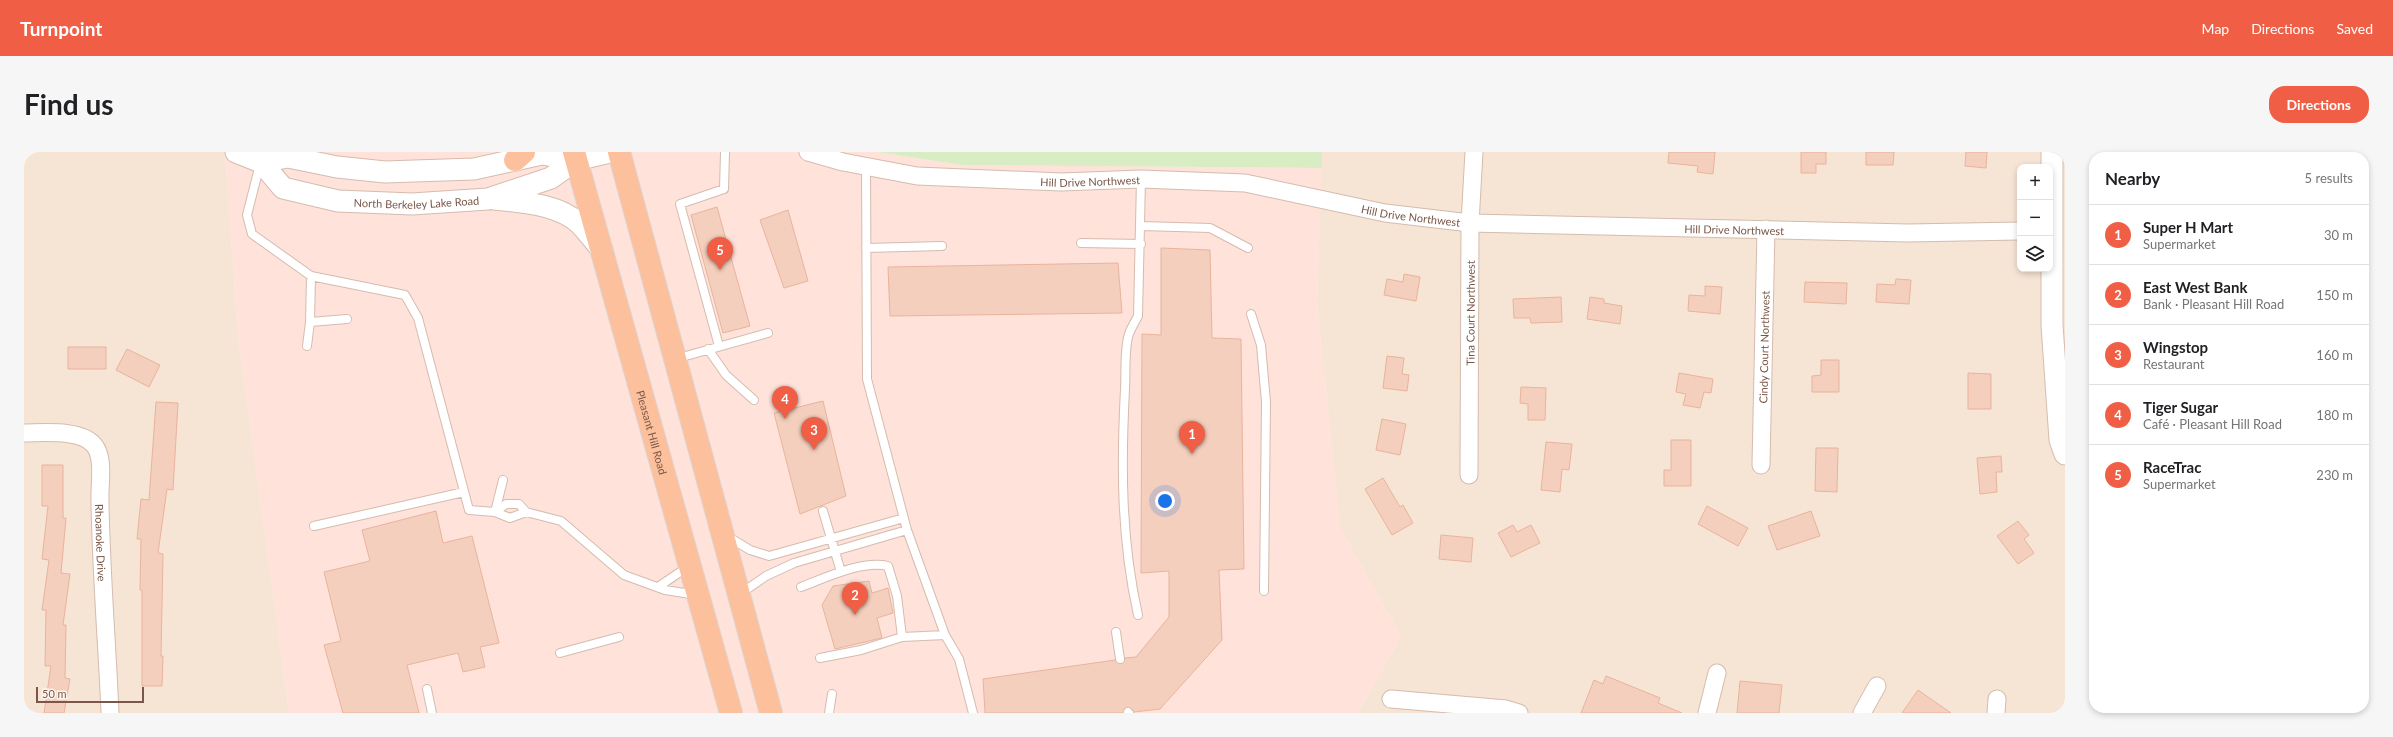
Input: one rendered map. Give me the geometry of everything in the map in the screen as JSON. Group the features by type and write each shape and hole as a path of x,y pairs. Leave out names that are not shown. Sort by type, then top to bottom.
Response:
{"highway":[{"path":"620,152 771,713"},
{"name":"Pleasant Hill Road","path":"575,156 691,565 731,713"}],"street":[{"name":"North Berkeley Lake Road","path":"236,152 261,162 283,188 338,201 412,204 488,199 551,178 575,156"},
{"name":"North Berkeley Lake Road","path":"261,162 288,157 337,167 386,172 474,169 519,156 542,154 575,156 610,152"},
{"name":"Hill Drive Northwest","path":"808,152 866,166 925,176 1061,182 1141,179 1245,183 1385,213 1470,223 1766,229 1908,234 2017,231"},
{"name":"Tina Court Northwest","path":"1469,475 1470,223 1474,152"},
{"path":"2051,200 2052,152"},
{"path":"488,199 531,203 566,214 579,224 602,250"},
{"name":"Cindy Court Northwest","path":"1761,465 1766,229"},
{"path":"2053,230 2065,230"},
{"path":"2050,236 2052,325 2060,440 2065,454"},
{"name":"Rhoanoke Drive","path":"24,433 65,433 80,436 94,445 100,462 100,500 110,713"},
{"path":"1707,713 1717,673"},
{"path":"1862,713 1877,686"},
{"path":"1391,699 1506,709 1519,713"}],"lane":[{"path":"719,346 680,204 724,189 725,152"},
{"path":"261,162 247,215 252,234 311,276 405,295 418,318 469,510 495,512 510,518 526,512"},
{"path":"866,166 867,379 907,530 944,635 959,659 973,713"},
{"path":"1138,615 1128,573 1124,534 1123,492 1124,413 1128,335 1138,316 1142,226 1141,179"},
{"path":"1142,226 1210,228 1248,248"},
{"path":"1081,243 1141,244"},
{"path":"866,248 942,246"},
{"path":"307,346 310,322 311,276"},
{"path":"1251,314 1261,345 1266,402 1264,591"},
{"path":"310,322 347,319"},
{"path":"675,359 768,333"},
{"path":"708,349 726,375 754,400"},
{"path":"495,512 503,480"},
{"path":"314,526 464,492"},
{"path":"495,512 506,504 519,504 526,512 561,521 624,575 671,592 699,596"},
{"path":"823,510 841,572"},
{"path":"723,534 750,550 769,556 904,518"},
{"path":"740,594 766,576 794,562 907,530"},
{"path":"801,587 841,572 878,564 888,566 896,596 902,637"},
{"path":"658,587 691,565"},
{"path":"1116,632 1120,659"},
{"path":"820,658 861,650 902,637 944,635"},
{"path":"560,653 619,637"},
{"path":"427,689 432,713"},
{"path":"828,713 832,694"}],"shaded area":[{"path":"24,152 225,152 238,336 289,713 24,713"},
{"path":"225,152 877,152 962,165 1322,168 1317,303 1340,528 1401,636 1358,713 289,713 238,336"},
{"path":"1322,152 2065,152 2065,713 1358,713 1401,636 1340,528 1317,303"}],"green space":[{"path":"877,152 1322,152 1322,168 962,165"}],"building":[{"path":"1669,152 1715,152 1713,174 1697,172 1698,166 1668,163"},
{"path":"1801,152 1826,152 1826,164 1816,164 1816,173 1801,173"},
{"path":"1866,152 1894,152 1893,165 1866,165"},
{"path":"1966,152 1987,152 1986,168 1965,166"},
{"path":"717,207 750,326 723,333 691,215"},
{"path":"788,210 808,281 784,288 760,220"},
{"path":"1161,248 1210,250 1212,338 1241,339 1244,569 1219,570 1222,640 1160,709 1134,712 1127,707 1123,713 985,713 983,679 1115,660 1121,664 1125,658 1136,657 1169,617 1169,571 1141,573 1142,334 1161,335"},
{"path":"1118,263 1122,313 890,316 888,267"},
{"path":"1404,274 1420,277 1416,301 1384,295 1387,279 1403,282"},
{"path":"1896,279 1911,280 1909,304 1876,302 1877,284 1895,285"},
{"path":"1805,282 1847,283 1846,304 1804,302"},
{"path":"1705,286 1722,287 1720,314 1688,311 1689,295 1705,296"},
{"path":"1561,297 1562,322 1531,323 1530,318 1514,318 1513,299"},
{"path":"1590,297 1604,299 1604,303 1622,306 1620,324 1587,319"},
{"path":"68,347 106,347 106,369 68,369"},
{"path":"127,349 160,365 149,387 116,370"},
{"path":"1387,356 1404,358 1402,374 1409,375 1407,391 1383,388"},
{"path":"1821,360 1839,360 1839,392 1812,392 1812,376 1821,375"},
{"path":"1679,373 1713,379 1711,393 1704,392 1700,408 1683,405 1686,394 1676,392"},
{"path":"1968,373 1991,374 1991,409 1968,409"},
{"path":"1521,387 1546,388 1545,420 1528,420 1528,404 1520,403"},
{"path":"823,401 846,496 800,514 774,413"},
{"path":"156,402 178,403 173,490 167,489 158,553 163,554 161,656 163,656 162,686 142,686 142,590 140,590 141,539 137,539 141,499 149,500"},
{"path":"1382,419 1406,424 1400,455 1376,450"},
{"path":"1671,440 1691,440 1691,486 1664,486 1664,470 1671,470"},
{"path":"1546,442 1572,444 1569,470 1562,469 1560,492 1541,490"},
{"path":"1816,448 1838,448 1837,492 1815,491"},
{"path":"2001,456 2002,472 1996,472 1997,492 1980,494 1977,458"},
{"path":"42,465 63,465 63,518 66,518 61,573 70,574 63,625 66,625 65,678 70,679 64,713 44,713 51,666 45,666 46,610 42,610 49,560 42,559 48,506 42,506"},
{"path":"1383,478 1400,507 1403,505 1413,523 1392,535 1365,489"},
{"path":"1707,506 1748,528 1738,546 1698,524"},
{"path":"436,511 443,543 472,536 499,643 480,647 485,667 463,672 458,653 407,665 419,713 343,713 324,645 341,641 324,572 370,561 362,530"},
{"path":"1811,511 1820,536 1777,550 1768,526"},
{"path":"2018,521 2029,535 2024,539 2034,553 2018,564 1997,536"},
{"path":"1513,525 1517,532 1531,525 1540,543 1511,557 1498,533"},
{"path":"1441,535 1473,538 1471,562 1439,559"},
{"path":"869,581 872,593 888,588 893,613 877,618 882,638 835,649 822,605 833,586"},
{"path":"1606,676 1660,698 1658,703 1682,713 1581,713 1594,680 1603,684"},
{"path":"1740,681 1782,685 1779,713 1737,713"},
{"path":"1918,690 1951,713 1902,713"}],"place":[{"name":"RaceTrac","path":"720,270"},
{"name":"Tiger Sugar","path":"785,419"},
{"name":"Wingstop","path":"814,450"},
{"name":"Super H Mart","path":"1192,454"},
{"name":"East West Bank","path":"855,615"}]}
